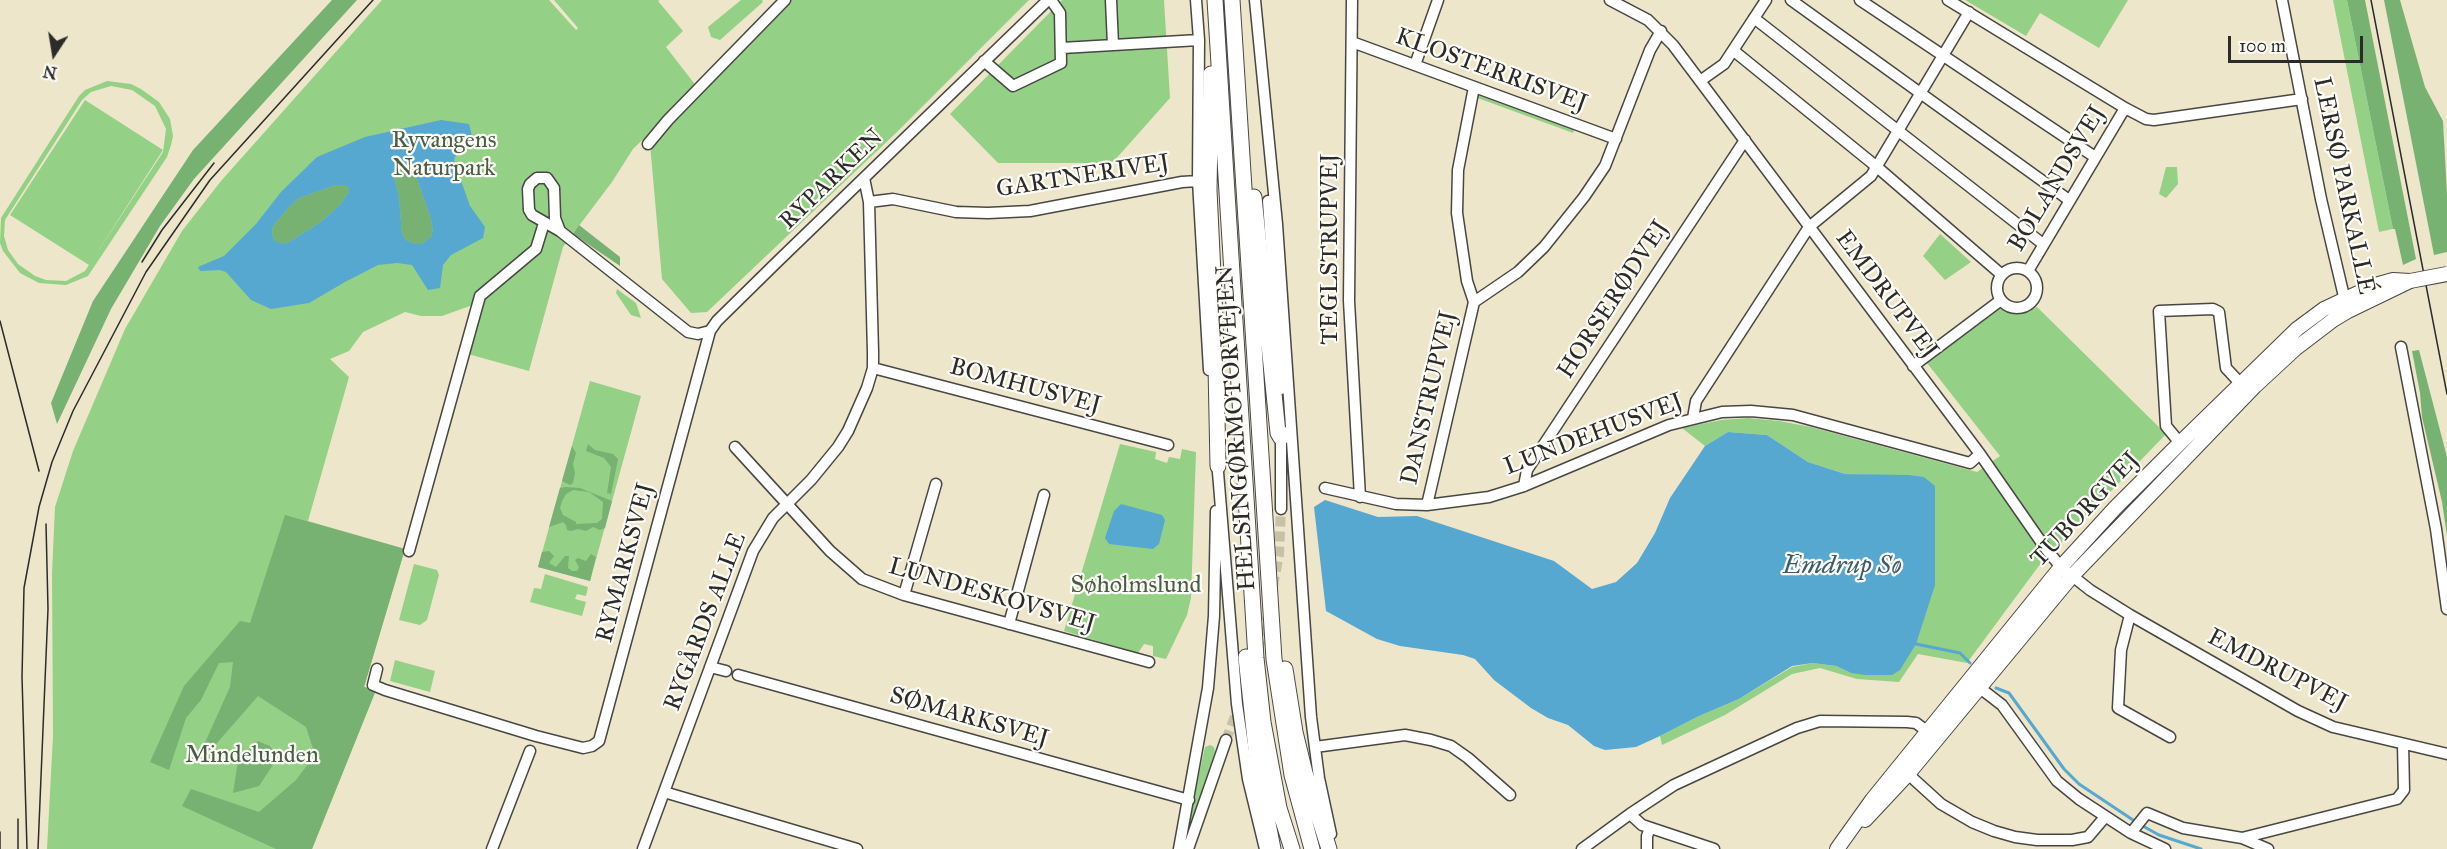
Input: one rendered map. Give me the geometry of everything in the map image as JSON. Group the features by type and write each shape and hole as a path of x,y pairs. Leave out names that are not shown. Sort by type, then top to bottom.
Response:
{"highway":[{"name":"HELSINGØRMOTORVEJEN","path":"1232,0 1274,659 1284,735 1294,785 1312,849"},
{"name":"HELSINGØRMOTORVEJEN","path":"1215,3 1256,658 1263,722 1279,808 1292,849"},
{"path":"1215,3 1209,159 1218,466"},
{"path":"1240,129 1255,204 1278,433 1281,438"},
{"path":"1247,528 1246,660 1249,699 1259,777 1273,849"},
{"path":"1267,558 1295,732 1305,773 1329,849"}],"main road":[{"name":"TUBORGVEJ","path":"1848,836 1880,806 1908,774 2061,567 2080,545 2240,383 2297,329 2324,309 2346,304 2410,281 2447,274"},
{"name":"TUBORGVEJ","path":"1838,849 1872,800 1928,732 1976,683 2072,576 2255,386 2346,304"}],"street":[{"path":"648,144 668,120 785,0"},
{"name":"RYPARKEN","path":"710,330 984,61 1050,0 1060,13 1062,48"},
{"path":"1111,0 1113,45"},
{"path":"1196,0 1199,40 1198,181 1209,372 1237,704 1248,779 1265,849"},
{"path":"1255,0 1278,236 1308,684 1315,747 1325,808 1335,849"},
{"name":"TEGLSTRUPVEJ","path":"1352,0 1349,301 1360,497"},
{"path":"1414,65 1438,0"},
{"name":"EMDRUPVEJ","path":"1610,0 1634,11 1661,31 1980,454 2061,567 2130,615 2298,711 2333,727 2447,754"},
{"path":"1634,11 1641,0"},
{"path":"1700,81 1723,65 1766,0"},
{"path":"1791,0 2069,200"},
{"path":"1860,0 2095,157"},
{"path":"1948,0 2140,117 2154,120 2302,99"},
{"name":"LERSØ PARKALLÉ","path":"2282,0 2346,304"},
{"path":"1693,418 1696,401 1809,227 1871,176 1969,12"},
{"path":"1754,18 2043,244"},
{"path":"1474,302 1518,272 1544,247 1605,166 1650,50 1661,31"},
{"path":"984,61 1013,86 1061,63 1062,48 1199,40"},
{"name":"KLOSTERRISVEJ","path":"1352,42 1616,139"},
{"path":"1734,51 1877,167 2002,275"},
{"path":"1261,60 1284,433 1281,438 1281,509"},
{"name":"DANSTRUPVEJ","path":"1427,505 1474,302 1467,281 1457,213 1458,170 1474,87"},
{"name":"BOLANDSVEJ","path":"2028,271 2125,108"},
{"name":"HORSERØDVEJ","path":"1524,486 1527,470 1745,140"},
{"path":"560,231 555,218 555,188 547,178 537,178 528,189 529,210 532,215 560,231 688,332 698,334 710,330"},
{"path":"864,178 869,202 873,368"},
{"name":"GARTNERIVEJ","path":"869,202 893,199 956,212 1030,211 1182,182 1198,181"},
{"path":"410,551 480,296 536,249 544,223"},
{"path":"2014,268 2028,271 2036,283 2037,290 2030,302 2025,306 2012,307 2001,300 1997,288 2002,275 2014,268"},
{"path":"1913,366 2001,300"},
{"path":"2180,443 2166,426 2159,311 2213,309 2219,312 2226,368 2240,383"},
{"name":"RYMARKSVEJ","path":"377,669 372,685 385,690 525,733 583,748 599,741 710,330"},
{"path":"2401,347 2436,529 2447,609"},
{"name":"RYGÅRDS ALLE","path":"643,849 753,551 773,518 812,480 847,433 860,406 873,368"},
{"name":"BOMHUSVEJ","path":"873,368 1168,445"},
{"name":"LUNDEHUSVEJ","path":"1325,488 1396,504 1427,505 1489,497 1524,486 1669,425 1722,412 1793,415 1970,463 1980,454"},
{"name":"LUNDESKOVSVEJ","path":"735,447 831,551 862,579 904,595 1149,662"},
{"path":"1179,849 1204,717 1212,651 1218,466"},
{"path":"904,595 936,484"},
{"path":"1009,624 1044,495"},
{"path":"2130,615 2121,650 2118,708 2170,737"},
{"path":"710,667 726,671"},
{"name":"SØMARKSVEJ","path":"738,675 1189,800"},
{"path":"1976,683 2002,705 2057,781 2105,817 2131,833 2165,849"},
{"path":"1582,849 1674,785 1797,728 1820,721 1906,722 1916,723 1928,732"},
{"path":"1315,747 1405,735 1431,740 1451,746 1510,795"},
{"path":"1188,849 1226,740"},
{"path":"2242,838 2397,799 2404,790 2403,744"},
{"path":"492,849 530,751"},
{"path":"1908,774 1941,804 1972,822 2036,844 2088,837 2105,817"},
{"path":"664,792 857,849"},
{"path":"2131,833 2147,813 2183,828 2242,838 2268,849"},
{"path":"1630,814 1639,823 1650,828 1714,849"},
{"path":"1647,849 1650,828"}],"green space":[{"path":"332,0 357,0 194,179 160,226 111,309 57,424 51,403 93,301 193,150"},
{"name":"Ryvangens Naturpark","path":"382,0 549,0 576,30 578,28 554,0 660,0 658,1 683,31 666,47 697,87 633,149 612,182 563,247 529,371 468,354 481,302 442,316 421,316 405,312 363,332 349,351 330,359 349,377 308,521 405,549 364,687 376,690 312,849 47,849 53,736 52,573 55,507 73,451 125,329 182,231 221,181"},
{"path":"741,0 762,0 763,2 720,40 711,37 708,27"},
{"path":"789,0 1029,0 897,132 707,312 691,313 662,279 650,144"},
{"path":"1062,0 1164,0 1170,98 1114,161 1106,163 998,163 950,114"},
{"path":"1965,0 2128,0 2099,48 2040,13 2026,36"},
{"path":"2333,0 2347,0 2393,229 2379,232"},
{"path":"2347,0 2365,0 2416,259 2403,265 2395,229 2393,229"},
{"path":"2384,0 2400,0 2425,87 2443,121 2447,252 2434,255"},
{"path":"107,81 131,84 141,89 159,102 170,119 173,136 171,145 167,157 88,276 66,285 39,283 20,273 3,251 0,243 1,218 85,90","holes":["111,86 132,90 155,106 166,129 163,152 85,271 66,281 46,280 35,276 18,264 8,250 4,236 5,220 82,100 91,92"]},
{"path":"1478,95 1574,130 1573,133 1475,97"},
{"path":"85,100 163,150 89,265 10,215"},
{"path":"404,162 413,167 433,230 431,237 421,244 414,244 406,240 402,234 399,197 393,173 398,164"},
{"path":"2166,167 2177,167 2178,184 2166,198 2159,194"},
{"path":"336,185 345,185 349,188 349,192 340,205 321,222 286,244 274,241 273,226 291,205 299,198"},
{"path":"579,225 620,257 620,266 573,234"},
{"path":"1940,234 1971,262 1945,280 1923,256"},
{"path":"617,289 636,303 641,318 631,315 616,293"},
{"path":"2037,307 2166,434 2038,567 1967,663 1918,654 1899,682 1857,679 1820,668 1792,674 1725,715 1662,745 1660,736 1739,699 1792,667 1813,663 1836,666 1851,673 1924,477 1845,474 1808,462 1767,435 1728,432 1705,446 1682,428 1721,420 1748,418 1779,421 1811,427 1977,472 2000,456 1927,363 2000,309 2018,314"},
{"path":"2419,350 2447,457 2447,536 2442,502 2422,417 2412,351"},
{"path":"590,381 641,396 590,581 538,567"},
{"path":"588,444 595,450 613,454 618,459 611,494 607,493 611,467 604,458 586,451"},
{"name":"Søholmslund","path":"1120,444 1156,452 1155,459 1167,463 1169,457 1180,459 1182,449 1196,452 1191,598 1187,615 1166,659 1153,656 1153,646 1144,644 1138,653 1064,631"},
{"path":"572,446 576,453 573,464 575,473 573,483 570,485 562,481"},
{"path":"560,488 580,488 612,501 605,528 600,530 593,527 586,531 578,529 571,531 567,530 563,522 549,527","holes":["573,490 589,492 603,502 602,519 597,523 576,524 563,515 560,508 566,494"]},
{"name":"Mindelunden","path":"285,515 405,549 364,687 376,690 312,849 276,849 182,806 191,789 259,812 296,780 315,755 306,727 258,696 203,759 198,758 230,687 233,662 219,663 201,700 186,718 169,770 150,762 184,686 240,621 250,623"},
{"path":"549,551 554,556 549,563 556,567 565,556 569,556 568,568 572,571 577,571 579,567 575,560 578,558 586,561 591,554 596,557 590,581 538,567 542,552"},
{"path":"414,564 437,570 439,575 427,620 420,625 399,620"},
{"path":"545,574 588,587 586,596 577,594 575,599 586,602 582,616 530,602 534,588 541,589"},
{"path":"395,660 435,671 430,692 390,681"},
{"path":"258,741 270,746 278,757 259,786 233,793 238,761"},
{"path":"1210,745 1214,747 1215,752 1184,843 1205,747"}],"water":[{"path":"441,120 469,124 473,140 458,148 454,161 470,206 485,227 483,238 451,255 443,265 440,288 428,290 412,265 397,263 378,265 309,303 271,309 251,300 226,272 200,271 198,267 224,256 256,224 281,192 317,157 365,137","holes":["404,162 413,167 433,230 431,237 421,244 414,244 406,240 402,234 399,197 393,173 398,164","336,185 345,185 349,188 349,192 340,205 321,222 286,244 274,241 273,226 291,205 299,198"]},
{"name":"Emdrup Sø","path":"1728,432 1767,435 1808,462 1845,474 1924,477 1935,486 1935,585 1916,644 1900,670 1892,675 1865,675 1851,673 1836,666 1813,663 1792,666 1739,699 1636,747 1605,750 1594,746 1568,725 1548,718 1531,708 1494,680 1475,659 1463,655 1400,646 1377,639 1326,611 1314,507 1325,500 1378,517 1417,516 1554,561 1592,589 1616,582 1637,563 1655,533 1670,498 1705,446"},
{"path":"1121,504 1162,515 1165,520 1159,544 1153,549 1109,544 1105,538 1114,511"}],"waterway":[{"path":"1916,644 1960,653 1970,663"},
{"path":"1996,688 2009,693 2064,769 2079,784 2136,822"},
{"path":"2141,825 2159,835 2201,849"}],"tunnel":[{"path":"1273,586 1279,554 1281,509"},
{"path":"1258,650 1268,616"},
{"path":"1226,740 1248,682"}],"tram line":[{"path":"27,849 22,677 24,588 39,507 52,462 73,411 146,272 210,180 373,0"},
{"path":"2371,0 2447,394"},
{"path":"142,262 162,230 214,163"},
{"path":"0,321 39,471"},
{"path":"38,849 48,609 46,524"},
{"path":"18,819 18,849"},
{"path":"0,832 0,849"}]}
